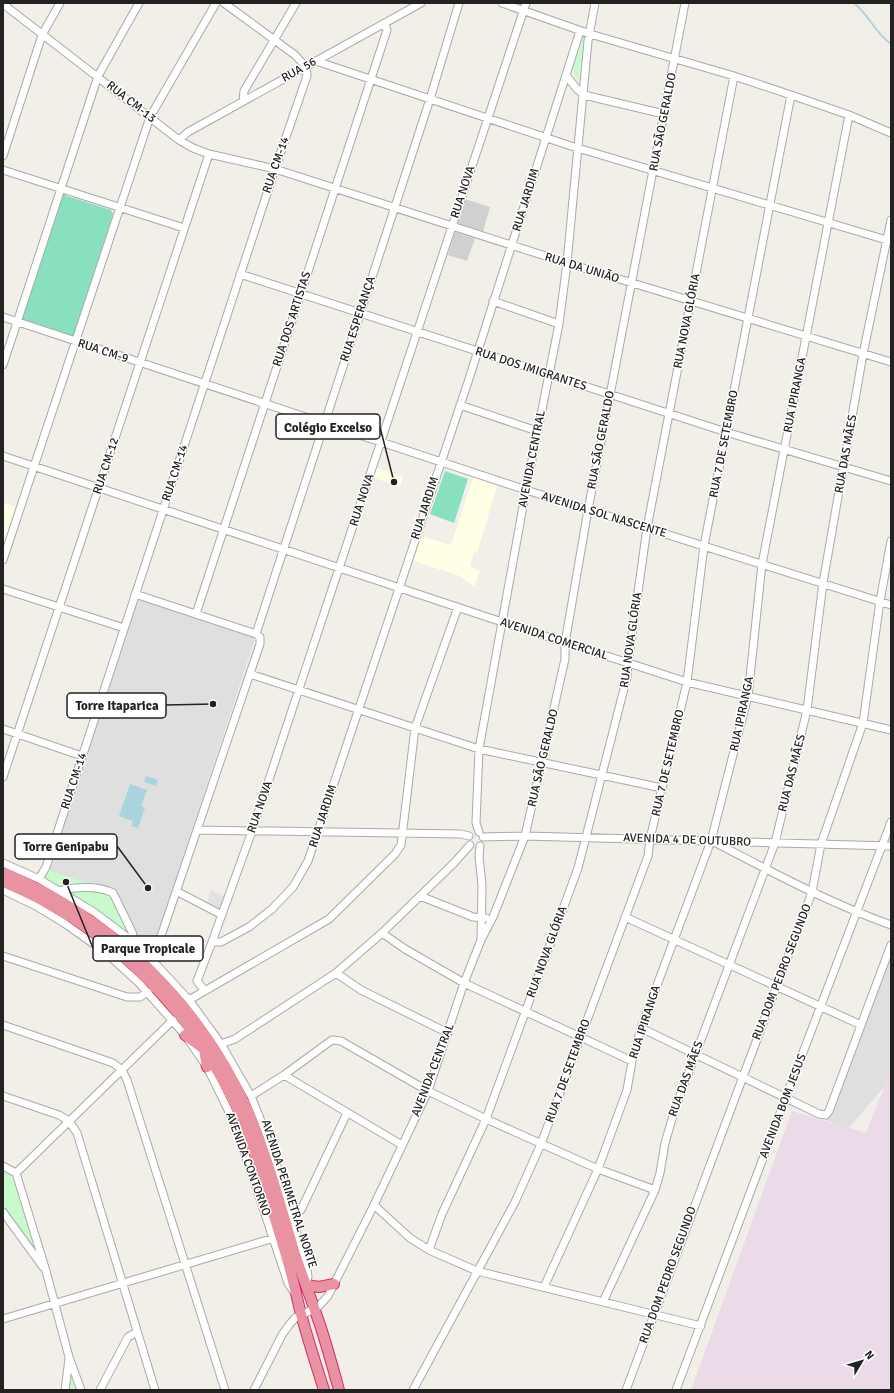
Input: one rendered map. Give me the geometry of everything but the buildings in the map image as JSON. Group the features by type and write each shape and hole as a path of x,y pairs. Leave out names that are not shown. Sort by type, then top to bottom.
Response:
{"highway":[{"name":"AVENIDA PERIMETRAL NORTE","path":"3,872 45,891 100,926 117,940 156,975 182,1004 217,1053 235,1084 261,1145 339,1390"},
{"name":"AVENIDA PERIMETRAL NORTE","path":"3,882 38,899 62,913 101,940 145,977 172,1005 204,1049 224,1082 246,1130 282,1240 301,1315 324,1390"},
{"path":"36,906 62,913"},
{"path":"76,922 87,938"},
{"path":"185,1035 204,1049 207,1068"},
{"path":"306,1285 319,1287 334,1284"}],"street":[{"path":"3,156 42,35 60,3"},
{"path":"3,365 98,76 139,3"},
{"path":"3,560 150,117 216,3"},
{"path":"224,3 295,55 306,67"},
{"path":"243,101 244,91 296,3"},
{"name":"RUA 56","path":"180,140 188,132 385,24 413,5 421,3"},
{"name":"RUA ESPERANÇA","path":"151,959 156,951 260,644 258,635 283,549 430,99 459,3"},
{"path":"502,3 580,31 734,76 791,95 849,115 891,133"},
{"name":"RUA NOVA","path":"205,991 196,982 252,831 526,3"},
{"name":"AVENIDA CENTRAL","path":"314,1309 323,1302 334,1284 374,1205 428,1091 464,983 481,940 482,885 479,857 475,846 468,839 476,834 479,749 537,430 559,324 567,263 590,34 595,3"},
{"name":"RUA SÃO GERALDO","path":"481,940 493,917 525,836 565,659 566,642 588,510 685,3"},
{"name":"RUA CM-13","path":"3,4 180,140 193,148 208,154 275,169"},
{"name":"RUA DOS ARTISTAS","path":"196,614 387,30 385,24"},
{"name":"RUA JARDIM","path":"212,942 221,942 249,926 272,909 293,887 308,861 460,405 580,31"},
{"path":"316,61 578,148 889,241"},
{"name":"RUA CM-14","path":"39,878 46,867 240,274 307,76 306,67"},
{"path":"566,75 576,88 584,95 664,114"},
{"name":"RUA NOVA GLÓRIA","path":"429,1250 442,1214 486,1119 578,868 586,838 627,677 647,528 734,76"},
{"name":"RUA 7 DE SETEMBRO","path":"413,1390 515,1202 541,1144 648,856 650,839 688,682 704,546 791,95"},
{"name":"RUA IPIRANGA","path":"544,1288 598,1169 627,1090 632,1061 641,1028 712,841 748,696 762,564 849,115"},
{"name":"RUA CM-12","path":"3,777 208,154"},
{"name":"RUA DA UNIÃO","path":"275,169 567,263 891,362"},
{"path":"3,170 184,228"},
{"name":"RUA DAS MÃES","path":"603,1302 655,1190 660,1173 665,1142 675,1109 775,843 807,710 823,583 863,354 889,241 891,220"},
{"name":"RUA DOS IMIGRANTES","path":"240,274 669,414 891,481"},
{"path":"494,301 559,324"},
{"name":"RUA CM-9","path":"3,317 204,384"},
{"name":"AVENIDA SOL NASCENTE","path":"204,384 588,510 891,605"},
{"path":"460,405 537,430"},
{"name":"AVENIDA COMERCIAL","path":"3,456 502,622 688,682 891,730"},
{"name":"RUA DOM PEDRO SEGUNDO","path":"626,1390 812,892 821,844 863,723 880,601 891,541"},
{"path":"3,589 124,628"},
{"path":"135,594 258,635"},
{"path":"189,1000 329,919 395,854 401,845 403,833 416,728 458,607"},
{"path":"250,674 479,749 662,788"},
{"path":"3,729 82,756"},
{"name":"AVENIDA BOM JESUS","path":"676,1390 891,822"},
{"name":"AVENIDA 4 DE OUTUBRO","path":"197,830 476,834 891,846"},
{"path":"221,1044 235,1038 336,973 382,933 454,864 475,846 483,842 476,834"},
{"path":"712,841 812,892 857,913 891,925"},
{"name":"AVENIDA CONTORNO","path":"3,863 39,878 94,912 135,944 189,1000 221,1044 251,1096 265,1131 307,1268 308,1277 306,1285"},
{"path":"58,891 71,888 82,888 104,889 112,893 132,932 135,944"},
{"name":"AVENIDA CONTORNO","path":"3,890 36,906 87,938 119,964 148,992 185,1035 207,1068 235,1124 288,1283 296,1294"},
{"path":"176,891 222,914"},
{"path":"420,896 473,917 482,919 493,917"},
{"path":"625,917 861,1025"},
{"path":"382,933 464,983 632,1061"},
{"path":"641,1028 819,1114 826,1115 829,1111 891,944"},
{"path":"3,956 127,997 140,996 148,992"},
{"path":"336,973 361,990 448,1033"},
{"path":"16,1173 173,1020"},
{"path":"3,1025 113,1063 122,1070 130,1088 225,1390"},
{"path":"251,1096 284,1075 332,1040 341,1041 428,1091 486,1119 598,1169 655,1190"},
{"path":"284,1075 402,1146"},
{"path":"3,1096 59,1114 69,1121 77,1133 155,1390"},
{"path":"292,1215 301,1210 347,1112"},
{"path":"3,1166 16,1173 56,1304 69,1357 80,1390"},
{"path":"374,1205 410,1238 429,1250 477,1272 701,1326"},
{"path":"3,1212 46,1271"},
{"path":"3,1319 274,1238"},
{"path":"254,1390 282,1335 289,1325 295,1318 314,1309"},
{"path":"100,1390 128,1337 137,1332"},
{"path":"65,1390 69,1357"}],"shaded area":[{"path":"465,199 490,207 483,232 457,224"},
{"path":"455,232 475,239 467,261 448,255"},
{"path":"375,467 403,477 400,487 372,477"},
{"path":"473,477 497,486 477,553 474,552 470,566 480,571 474,586 460,576 414,561 420,536 451,545"},
{"path":"3,503 16,507 3,546"},
{"path":"137,597 256,636 151,959 47,870"},
{"path":"211,890 228,898 222,915 206,906"},
{"path":"891,945 891,1071 886,1085 848,1129 826,1120"},
{"path":"891,1069 891,1390 691,1390 792,1111 866,1133"}],"green space":[{"path":"582,36 586,38 578,80 573,70 573,64 575,52"},
{"path":"62,195 111,210 113,214 73,336 22,320 21,318"},
{"path":"445,471 468,479 454,523 430,514"},
{"path":"47,870 98,886 113,893 135,944 39,879"},
{"path":"3,1170 12,1177 16,1186 38,1255 3,1209"},
{"path":"71,1373 77,1390 68,1390"}],"water":[{"path":"146,776 158,780 156,786 144,782"},
{"path":"130,784 147,790 141,806 145,808 138,828 131,826 133,821 119,816"}],"waterway":[{"path":"854,3 864,13 885,40 891,44"}],"place":[{"name":"Colégio Excelso","path":"394,482"},
{"name":"Torre Itaparica","path":"213,704"},
{"name":"Parque Tropicale","path":"66,882"},
{"name":"Torre Genipabu","path":"148,888"}]}
